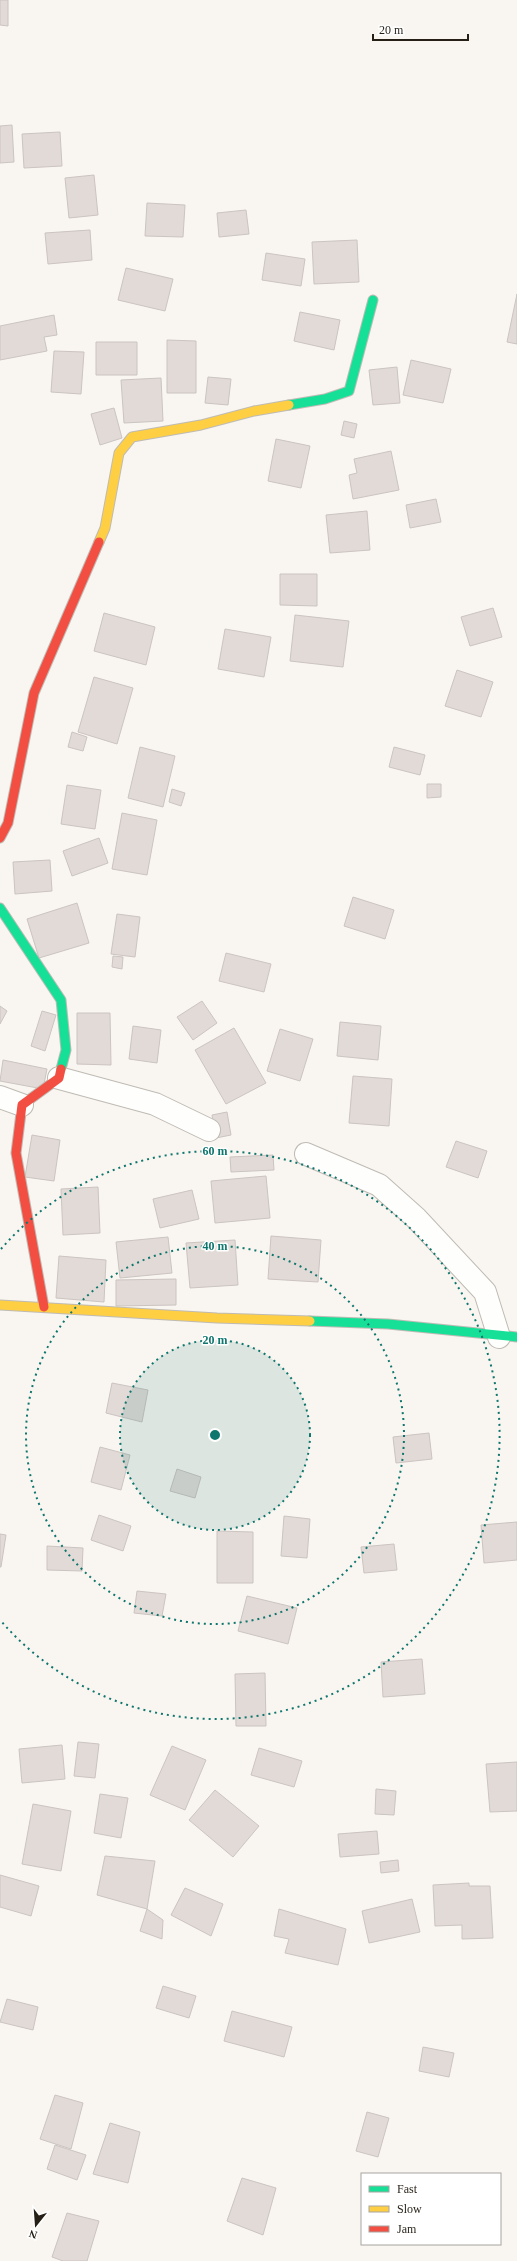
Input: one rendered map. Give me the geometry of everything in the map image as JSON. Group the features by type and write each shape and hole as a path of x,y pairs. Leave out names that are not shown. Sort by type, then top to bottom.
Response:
{"street":[{"path":"0,838 8,822 34,693 105,528 119,453 132,437 201,425 254,411 325,398 349,390 373,300"},
{"path":"0,908 61,1000 66,1050 59,1078 22,1105 16,1153 44,1307"},
{"path":"59,1078 155,1104 209,1130"},
{"path":"0,1097 22,1105"},
{"path":"306,1154 379,1185 416,1218 485,1292 508,1337"},
{"path":"0,1305 217,1318 388,1324 508,1337"}],"building":[{"path":"0,0 8,0 8,26 0,25"},
{"path":"12,125 14,162 0,163 0,126"},
{"path":"60,132 62,166 24,168 22,134"},
{"path":"94,175 98,215 69,218 65,178"},
{"path":"147,203 185,205 183,237 145,236"},
{"path":"246,210 249,234 219,237 217,213"},
{"path":"90,230 92,260 48,264 45,233"},
{"path":"357,240 359,282 314,284 312,242"},
{"path":"266,253 305,259 301,286 262,280"},
{"path":"126,268 173,279 165,311 118,300"},
{"path":"517,294 517,344 507,342"},
{"path":"300,312 340,320 334,350 294,341"},
{"path":"54,315 57,335 44,337 47,351 0,360 0,326"},
{"path":"167,340 196,341 196,393 167,393"},
{"path":"96,342 137,342 137,375 96,375"},
{"path":"54,351 84,352 81,394 51,392"},
{"path":"411,360 451,369 443,403 403,395"},
{"path":"397,367 400,403 373,405 369,370"},
{"path":"208,377 231,379 228,405 205,403"},
{"path":"161,378 163,421 124,423 121,380"},
{"path":"114,408 122,438 100,445 91,414"},
{"path":"344,421 357,424 354,438 341,435"},
{"path":"276,439 310,446 301,488 268,481"},
{"path":"391,451 399,490 353,499 349,475 357,473 354,459"},
{"path":"436,499 441,522 410,528 406,505"},
{"path":"367,511 370,550 330,553 326,515"},
{"path":"280,574 317,574 317,606 280,605"},
{"path":"493,608 502,637 470,646 461,617"},
{"path":"104,613 155,627 146,665 94,651"},
{"path":"295,615 349,621 343,667 290,661"},
{"path":"225,629 271,637 264,677 218,669"},
{"path":"457,670 493,682 481,717 445,706"},
{"path":"94,677 133,688 117,744 78,732"},
{"path":"72,732 87,737 83,751 68,747"},
{"path":"140,747 175,756 163,807 128,798"},
{"path":"394,747 425,755 420,775 389,767"},
{"path":"427,784 441,784 441,797 427,798"},
{"path":"67,785 101,790 95,829 61,824"},
{"path":"172,789 185,793 181,806 169,802"},
{"path":"122,813 157,820 147,875 112,869"},
{"path":"99,838 108,863 72,876 63,851"},
{"path":"50,860 52,891 15,894 13,862"},
{"path":"353,897 394,910 385,939 344,926"},
{"path":"77,903 89,943 39,958 27,919"},
{"path":"117,914 140,917 135,957 111,954"},
{"path":"226,953 271,964 264,992 219,981"},
{"path":"113,956 123,957 122,969 112,967"},
{"path":"202,1001 217,1023 193,1040 177,1017"},
{"path":"0,1006 7,1011 0,1024"},
{"path":"42,1011 56,1015 45,1051 31,1046"},
{"path":"77,1013 110,1013 111,1065 77,1064"},
{"path":"340,1022 381,1026 378,1060 337,1056"},
{"path":"133,1026 161,1030 157,1063 129,1059"},
{"path":"234,1028 266,1083 226,1104 195,1050"},
{"path":"280,1029 313,1039 300,1081 267,1071"},
{"path":"3,1060 47,1069 43,1089 0,1081"},
{"path":"353,1076 392,1079 389,1126 349,1123"},
{"path":"227,1112 231,1135 216,1138 212,1115"},
{"path":"32,1135 60,1140 54,1181 25,1177"},
{"path":"456,1141 487,1151 478,1178 446,1167"},
{"path":"273,1155 274,1170 231,1172 230,1157"},
{"path":"266,1176 270,1218 215,1223 211,1181"},
{"path":"98,1187 100,1233 63,1235 61,1189"},
{"path":"192,1190 199,1219 160,1228 153,1199"},
{"path":"271,1236 321,1240 318,1282 268,1279"},
{"path":"168,1237 172,1273 120,1278 116,1242"},
{"path":"235,1240 238,1285 190,1288 186,1243"},
{"path":"59,1256 106,1260 104,1302 56,1298"},
{"path":"176,1279 176,1305 116,1306 116,1280"},
{"path":"112,1383 148,1390 142,1422 106,1413"},
{"path":"429,1433 432,1459 396,1463 393,1437"},
{"path":"100,1447 130,1455 121,1490 91,1482"},
{"path":"177,1469 201,1477 195,1498 170,1491"},
{"path":"99,1515 131,1526 123,1551 91,1540"},
{"path":"284,1516 310,1519 307,1558 281,1556"},
{"path":"517,1522 517,1560 484,1563 481,1525"},
{"path":"217,1531 253,1532 253,1583 217,1583"},
{"path":"0,1534 6,1535 1,1567 0,1567"},
{"path":"394,1544 397,1570 364,1573 361,1547"},
{"path":"47,1546 83,1548 82,1571 47,1570"},
{"path":"137,1591 166,1594 162,1616 134,1613"},
{"path":"247,1596 297,1608 288,1644 238,1631"},
{"path":"422,1659 425,1694 383,1697 381,1662"},
{"path":"265,1673 266,1726 236,1726 235,1674"},
{"path":"78,1742 99,1744 95,1778 74,1776"},
{"path":"62,1745 65,1779 22,1783 19,1749"},
{"path":"172,1746 206,1760 185,1810 150,1795"},
{"path":"259,1748 302,1761 294,1787 251,1775"},
{"path":"517,1762 517,1811 490,1812 486,1764"},
{"path":"376,1789 396,1791 394,1815 375,1814"},
{"path":"215,1790 259,1826 233,1857 189,1820"},
{"path":"100,1794 128,1798 121,1838 94,1833"},
{"path":"33,1804 71,1811 61,1871 22,1864"},
{"path":"377,1831 379,1854 340,1857 338,1834"},
{"path":"105,1856 155,1861 147,1909 97,1895"},
{"path":"398,1860 399,1871 381,1873 380,1862"},
{"path":"0,1875 39,1886 31,1916 0,1907"},
{"path":"469,1883 469,1886 490,1886 493,1938 462,1939 462,1925 435,1926 433,1885"},
{"path":"185,1888 223,1904 211,1936 171,1915"},
{"path":"412,1899 420,1932 369,1943 362,1911"},
{"path":"147,1909 163,1920 162,1939 140,1931"},
{"path":"279,1909 346,1929 338,1965 285,1953 289,1939 274,1936"},
{"path":"163,1986 196,1996 189,2018 156,2008"},
{"path":"7,1999 38,2007 33,2030 0,2022"},
{"path":"232,2011 292,2027 284,2057 224,2041"},
{"path":"423,2047 454,2053 449,2077 419,2071"},
{"path":"55,2095 83,2103 71,2149 40,2139"},
{"path":"367,2112 389,2118 378,2157 356,2151"},
{"path":"110,2123 140,2132 128,2183 93,2174"},
{"path":"55,2145 86,2155 77,2180 47,2169"},
{"path":"242,2178 276,2188 263,2235 227,2221"},
{"path":"67,2213 99,2221 87,2261 63,2261 52,2257"}],"traffic: fast":[{"path":"289,405 325,399 349,391 373,300"},
{"path":"0,908 61,1000 66,1050 61,1069"},
{"path":"310,1321 388,1324 517,1337"}],"traffic: slow":[{"path":"99,542 105,528 119,453 132,437 201,425 254,411 289,405"},
{"path":"0,1305 217,1318 310,1321"}],"traffic: jam":[{"path":"0,838 8,823 34,693 99,542"},
{"path":"44,1307 16,1153 22,1105 59,1078 61,1069"}]}
